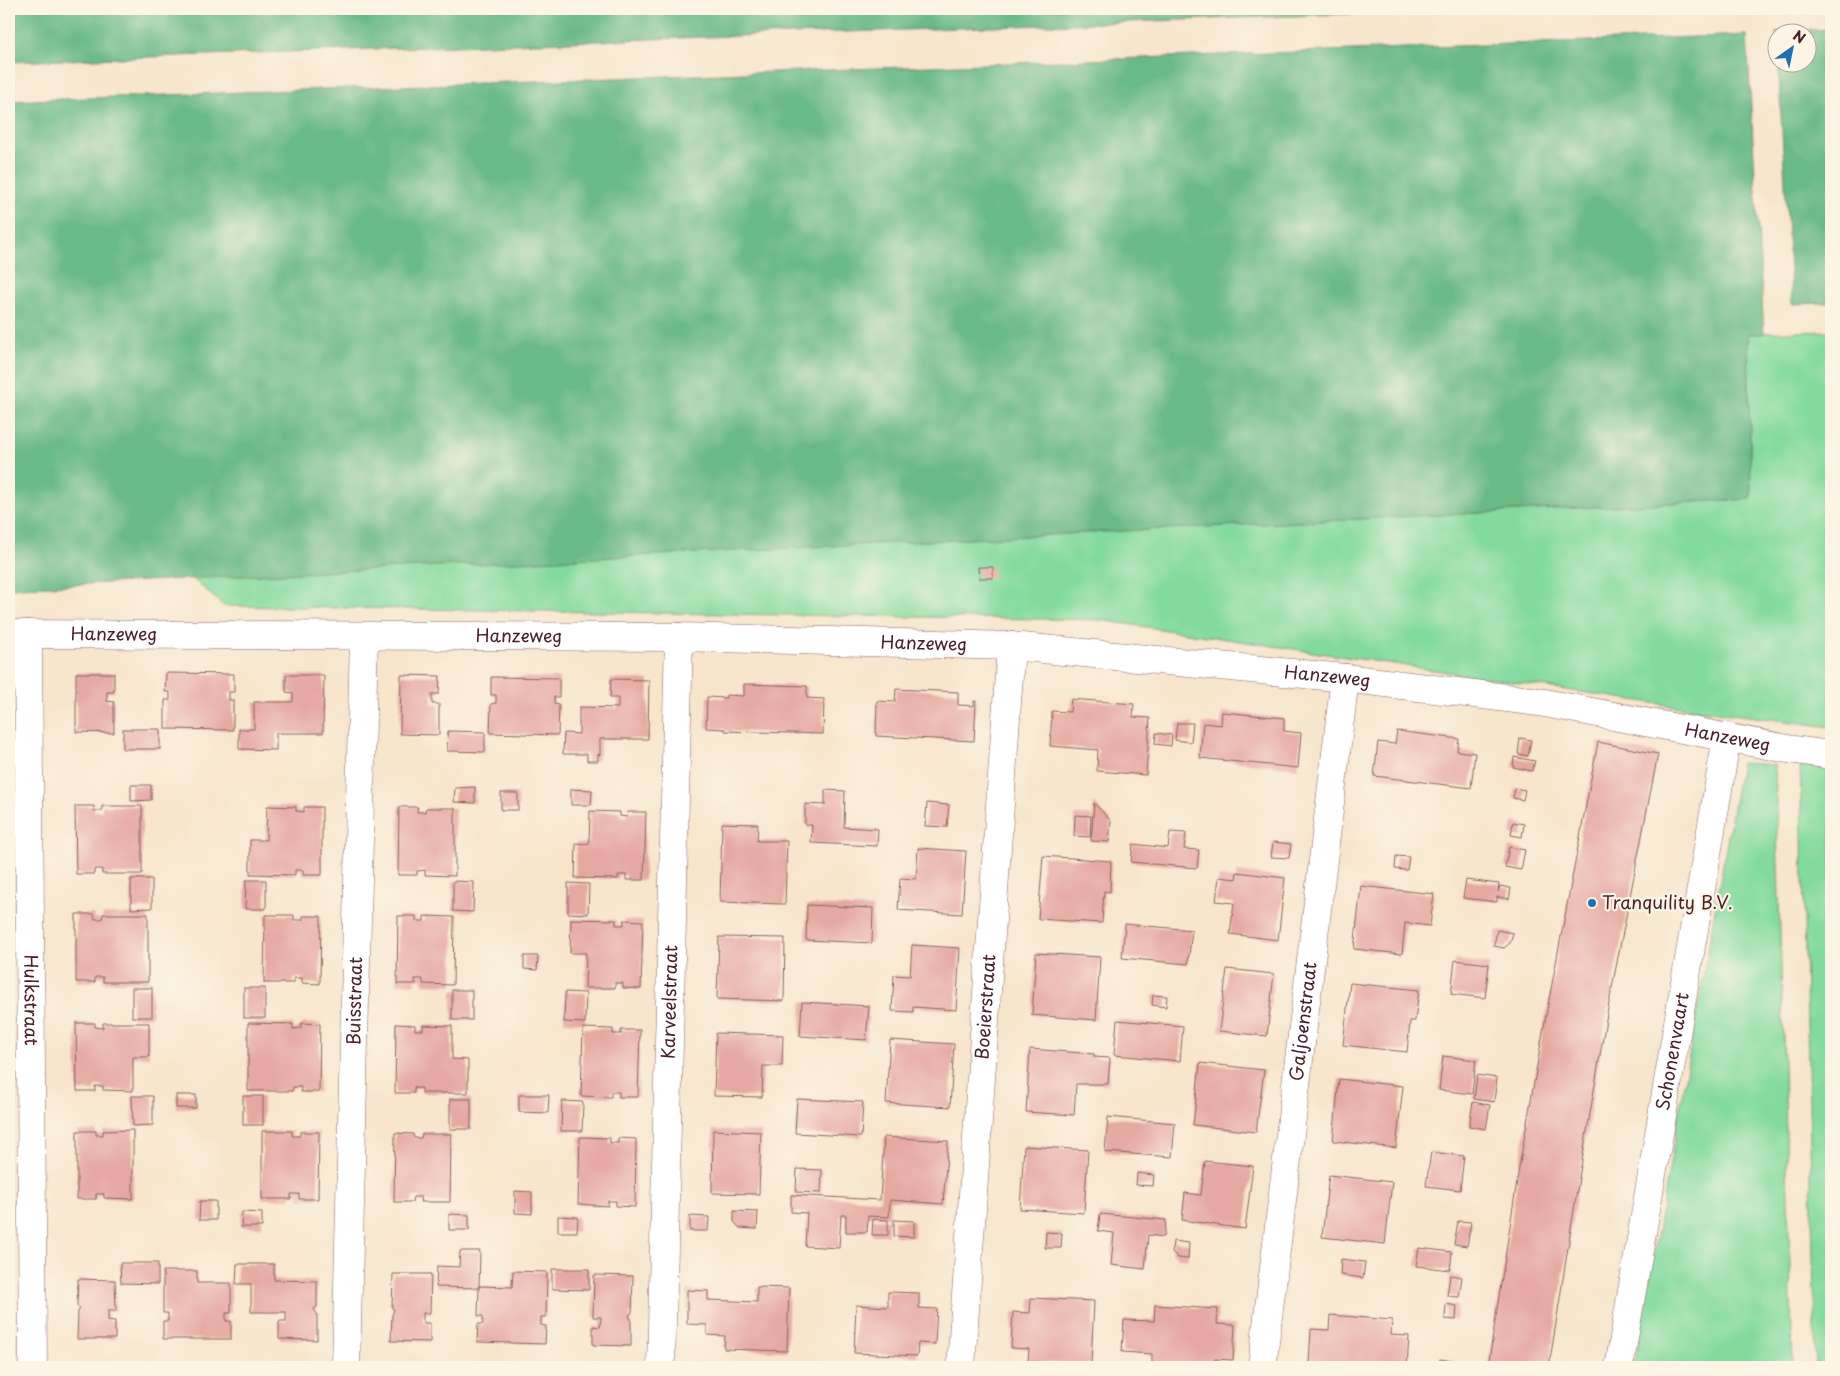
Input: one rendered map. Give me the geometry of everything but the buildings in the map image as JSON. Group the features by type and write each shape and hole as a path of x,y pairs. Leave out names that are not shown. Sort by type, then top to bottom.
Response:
{"street":[{"name":"Hanzeweg","path":"18,634 679,637 1011,646 1345,678 1539,702 1788,749 1831,755"},
{"name":"Hulkstraat","path":"18,634 33,1367"},
{"name":"Buisstraat","path":"346,1367 364,636"},
{"name":"Karveelstraat","path":"661,1367 679,637"},
{"name":"Boeierstraat","path":"961,1367 1011,646"},
{"name":"Galjoenstraat","path":"1262,1367 1345,678"},
{"name":"Schonenvaart","path":"1618,1367 1727,737"}],"green space":[{"path":"9,9 1491,9 9,62"},
{"path":"1831,29 1831,303 1792,304 1779,72 1818,72 1818,30"},
{"path":"1747,35 1764,334 1748,334 1751,499 9,588 9,101"},
{"path":"1831,331 1831,727 1680,707 1100,620 224,606 192,578 1751,499 1748,333"},
{"path":"1800,761 1831,766 1831,1367 1816,1367"},
{"path":"1741,763 1775,765 1793,1367 1634,1367"}],"place":[{"name":"Tranquility B.V.","path":"1592,903"}]}
